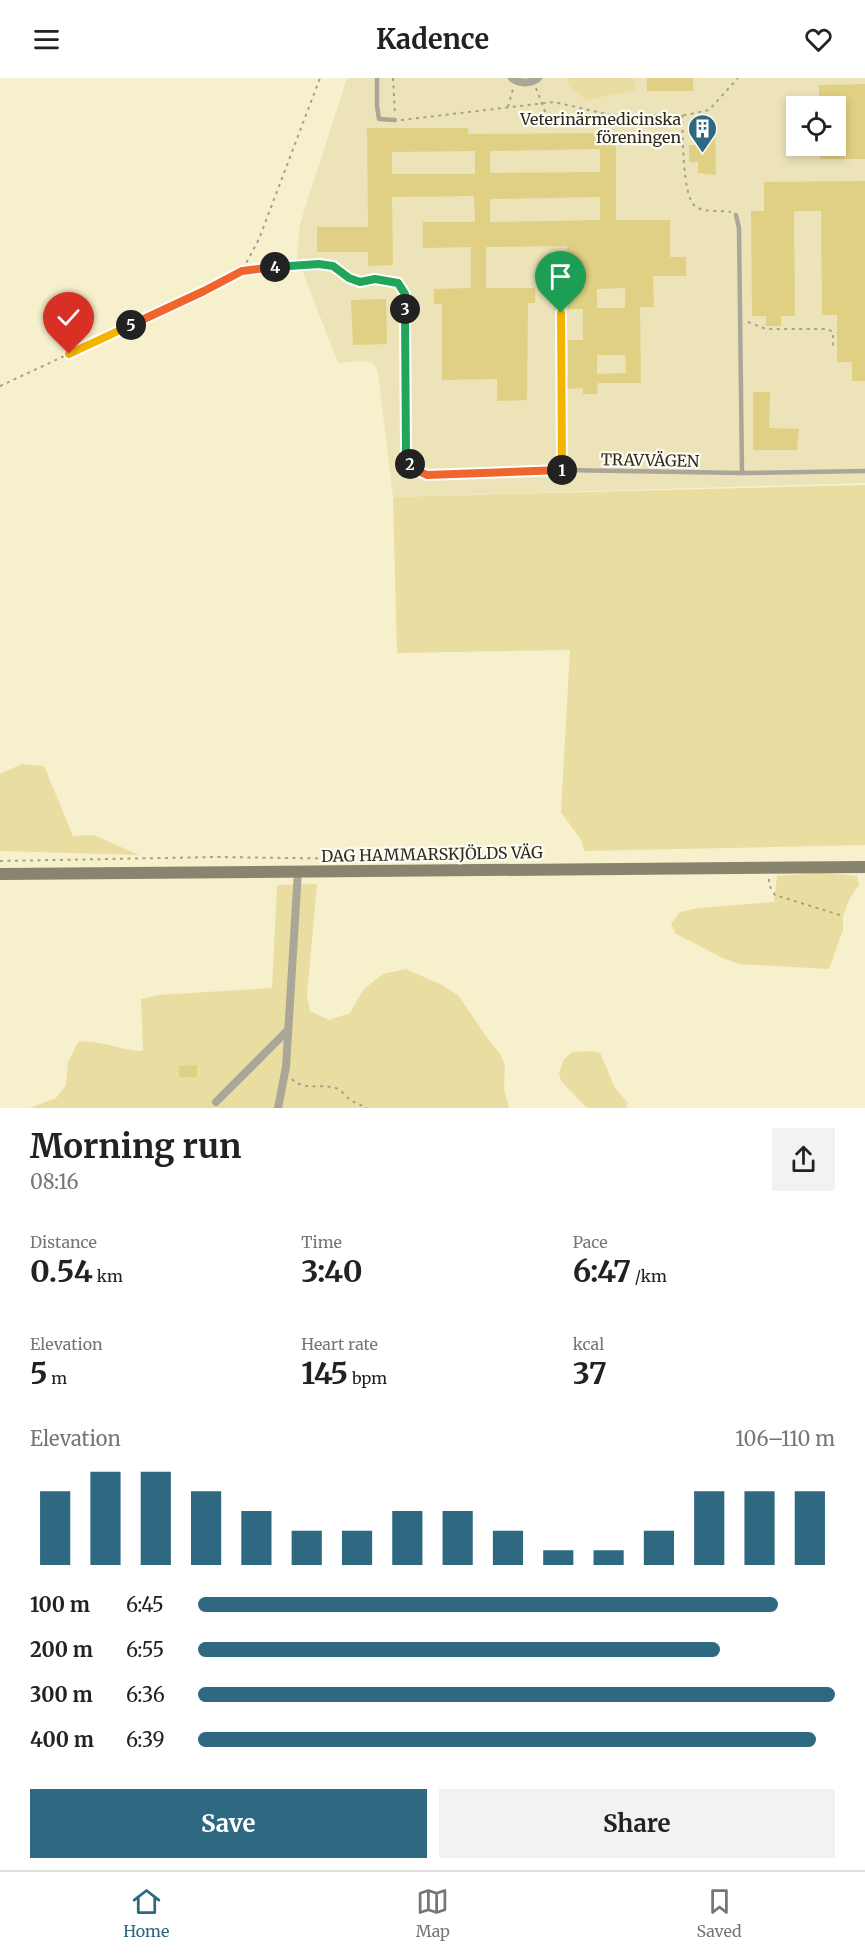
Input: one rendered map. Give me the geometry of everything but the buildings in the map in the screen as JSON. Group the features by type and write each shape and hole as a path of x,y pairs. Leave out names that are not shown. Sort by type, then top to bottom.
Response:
{"main road":[{"name":"DAG HAMMARSKJÖLDS VÄG","path":"0,874 865,867"}],"street":[{"path":"513,80 525,83 536,80"},
{"path":"278,1108 284,1076 288,1030 298,871"},
{"path":"216,1102 288,1030"}],"lane":[{"path":"377,78 379,118 395,120"},
{"path":"736,215 739,228 742,473"},
{"name":"TRAVVÄGEN","path":"360,282 375,279 398,283 405,294 406,457 412,468 427,475 562,470 742,473 865,471"},
{"path":"561,313 562,470"}],"path":[{"path":"242,271 259,239 320,78"},
{"path":"393,78 395,120 554,102 615,116 682,115 709,110 738,78"},
{"path":"508,107 513,80"},
{"path":"536,80 546,114"},
{"path":"682,115 684,170 688,195 692,203 699,208 730,211 736,215"},
{"path":"0,386 242,271 253,268 319,264 333,266 349,278 360,282"},
{"path":"740,318 766,329 827,329 833,332 833,346"},
{"path":"770,867 769,885 775,895 843,916"},
{"path":"284,1076 291,1077 296,1084 305,1087 315,1085 339,1089 352,1101 367,1108"}],"shaded area":[{"path":"347,78 865,78 865,483 393,497 378,373 374,364 363,361 338,363 297,257 300,224"},
{"path":"568,78 633,78 637,90 586,100 567,84"},
{"path":"865,485 865,845 584,851 581,840 561,812 570,650 397,653 393,497"},
{"path":"22,764 44,766 73,836 94,835 139,855 0,851 0,774"},
{"path":"823,873 857,876 859,885 850,898 843,916 843,930 829,969 739,964 676,934 671,924 680,912 698,908 774,902 777,876"},
{"path":"317,884 307,995 310,1011 329,1020 350,1013 364,989 383,974 406,969 440,984 458,995 500,1054 505,1065 504,1089 509,1108 30,1108 56,1098 66,1085 68,1062 78,1042 94,1042 143,1051 141,999 158,995 272,988 277,885"},
{"path":"573,1052 600,1053 615,1088 628,1103 626,1108 587,1108 561,1081 559,1073 564,1059"}],"place":[{"name":"Veterinärmedicinska föreningen","path":"702,154"}],"route":[{"path":"69,354 242,271 253,268 319,264 333,266 349,278 360,282 375,279 398,283 405,294 406,457 412,468 427,475 562,470 561,313"}]}
